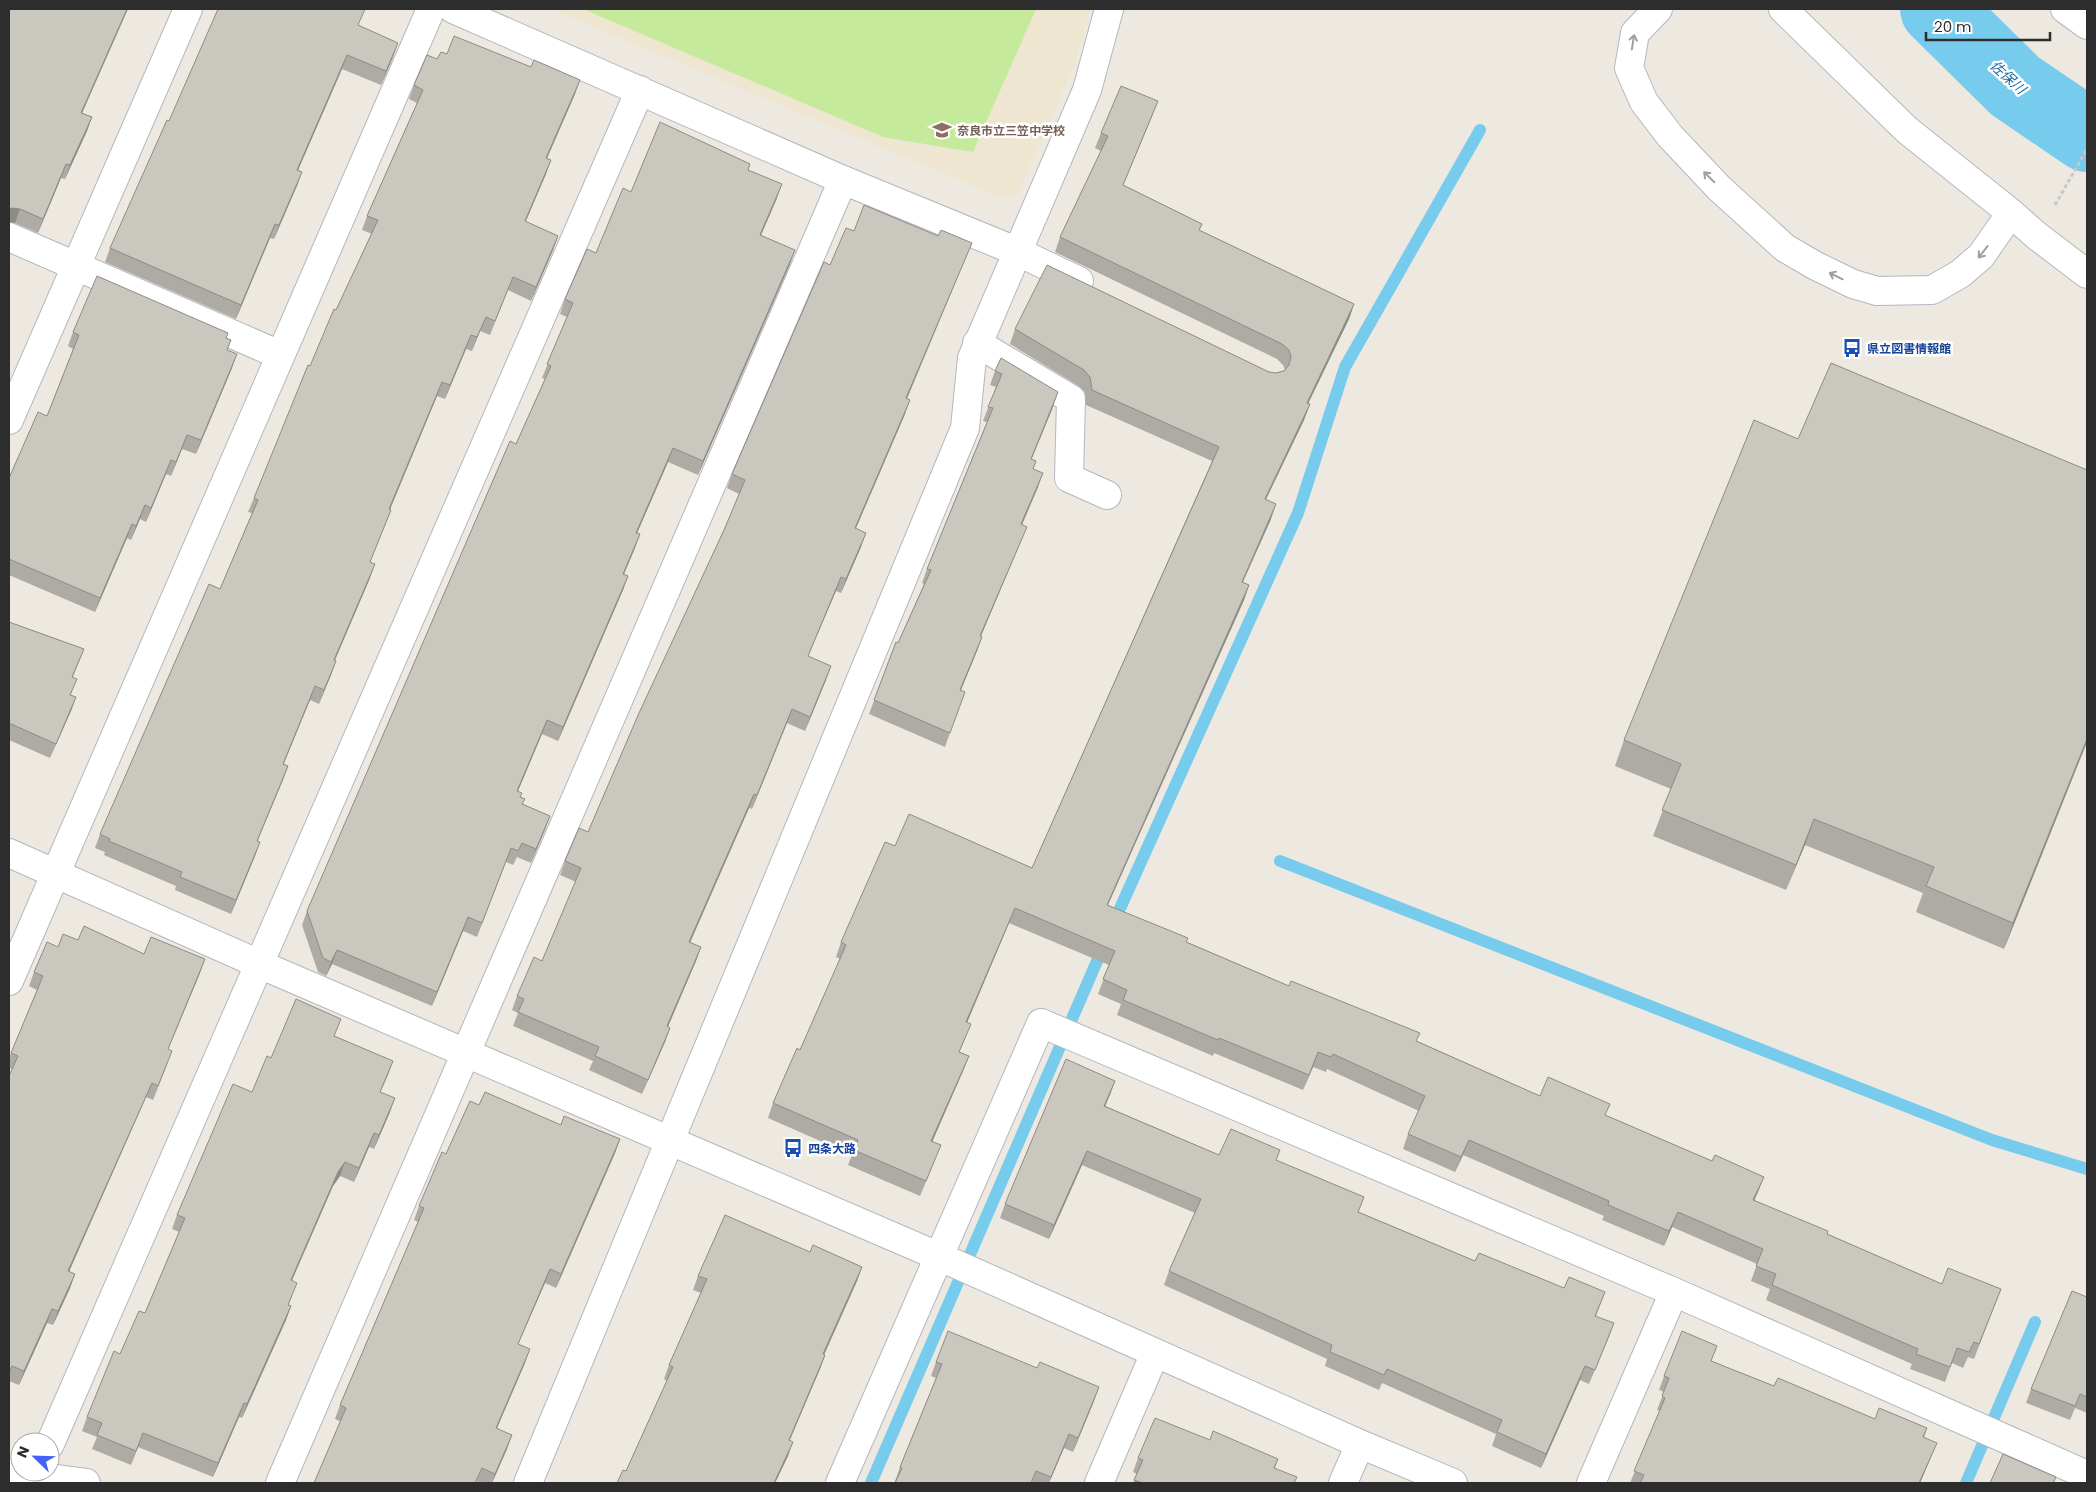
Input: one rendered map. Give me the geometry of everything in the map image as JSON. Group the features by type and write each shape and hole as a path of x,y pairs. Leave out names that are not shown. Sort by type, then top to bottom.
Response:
{"street":[{"path":"9,420 188,9"},
{"path":"9,981 431,9"},
{"path":"453,9 843,180 1016,251 1104,293"},
{"path":"528,1483 965,428 972,358 977,343 1086,90 1109,9"},
{"path":"1658,9 1635,33 1629,68 1644,102 1670,136 1719,188 1785,248 1816,266 1853,284 1877,292 1932,290 1960,274 1981,256 2011,213"},
{"path":"1783,9 1907,130 2037,236 2087,274"},
{"path":"2065,9 2087,25"},
{"path":"55,1432 640,90"},
{"path":"280,1483 843,180"},
{"path":"9,236 280,355"},
{"path":"977,343 1071,399 1070,478 1107,495"},
{"path":"9,853 259,964 466,1051 938,1256 1360,1444 1453,1483"},
{"path":"840,1483 1041,1023 1674,1292 2087,1475"},
{"path":"1591,1483 1674,1292"},
{"path":"1099,1483 1155,1353"},
{"path":"1343,1483 1360,1444"},
{"path":"60,1478 86,1483"}],"path":[{"path":"2053,208 2087,149"}],"shaded area":[{"name":"奈良市立三笠中学校","path":"550,9 1090,9 1075,65 1017,195 1002,198"}],"green space":[{"name":"奈良市立三笠中学校","path":"583,9 1036,9 973,152 883,137"}],"building":[{"path":"9,9 127,9 81,113 92,117 70,165 66,164 43,219 20,209 9,209"},
{"path":"218,9 365,9 358,25 398,43 386,71 347,55 297,170 302,172 279,225 275,224 241,305 110,248"},
{"path":"454,36 531,67 534,60 580,80 546,158 551,160 525,221 558,236 536,287 513,277 495,321 486,317 477,337 471,335 450,385 442,382 389,509 391,510 370,562 375,564 334,660 336,661 324,690 315,686 283,764 288,766 257,841 260,842 236,900 180,877 182,872 109,841 110,839 100,834 209,584 220,589 258,500 254,498 308,365 310,366 334,309 336,310 378,220 367,216 423,90 414,85 427,55 437,59 441,52 447,54"},
{"path":"1121,86 1158,101 1123,185 1202,224 1199,230 1354,304 1307,403 1310,404 1265,499 1276,504 1242,582 1249,585 1107,905 1188,938 1186,942 1289,986 1291,981 1420,1033 1416,1041 1540,1096 1548,1077 1610,1104 1605,1115 1712,1161 1715,1155 1764,1177 1753,1200 1828,1231 1827,1234 1942,1284 1948,1268 2001,1289 1979,1344 1974,1342 1969,1352 1957,1348 1950,1367 1916,1354 1918,1349 1772,1285 1776,1274 1756,1266 1763,1249 1678,1212 1669,1231 1608,1205 1609,1201 1469,1140 1461,1157 1408,1134 1425,1096 1333,1054 1331,1057 1318,1052 1309,1075 1219,1038 1218,1040 1123,1000 1127,990 1103,979 1115,951 1015,908 966,1022 971,1024 959,1052 969,1056 931,1141 941,1145 926,1181 854,1150 858,1140 773,1103 797,1048 800,1050 846,945 841,942 885,842 895,846 909,814 1032,868 1219,447 1092,390 1090,377 1084,370 1015,329 1047,265 1269,372 1284,371 1289,365 1291,357 1289,350 1282,344 1060,237 1108,136 1101,133"},
{"path":"660,122 750,164 748,170 782,184 760,235 795,250 703,461 673,448 636,533 640,534 623,574 628,576 563,727 547,720 517,791 522,793 520,797 525,799 522,804 550,816 536,849 522,843 518,851 511,848 482,923 468,917 437,992 337,950 331,962 323,958 307,911 510,441 516,444 551,366 547,364 573,303 565,299 587,249 596,253 623,188 631,192"},
{"path":"864,205 938,236 941,230 972,243 906,398 910,400 855,528 866,533 846,579 841,577 808,656 831,666 810,717 792,709 757,795 754,794 689,942 701,947 667,1026 670,1028 648,1080 595,1056 599,1047 518,1012 524,999 517,996 534,957 542,961 581,868 565,861 579,828 588,832 639,713 724,530 745,480 732,474 824,262 830,265 846,228 854,231"},
{"path":"97,276 228,333 226,338 231,340 227,350 237,354 201,440 187,435 176,462 171,460 151,508 145,505 136,526 132,524 100,598 9,559 9,478 38,412 47,416 79,335 73,332"},
{"path":"1001,358 1058,392 1031,459 1036,461 1033,469 1043,473 1021,524 1027,527 980,636 982,637 960,690 965,692 950,733 874,700 896,642 898,643 931,570 927,569 993,408 988,407 1002,374 995,371"},
{"path":"1831,363 2087,470 2087,739 2013,923 1926,886 1934,867 1814,819 1796,865 1662,810 1681,764 1624,740 1754,420 1798,439"},
{"path":"9,622 84,649 72,677 77,679 70,695 76,697 56,744 9,723"},
{"path":"84,926 144,954 151,937 205,959 168,1049 172,1051 158,1086 152,1083 68,1271 75,1274 58,1311 52,1309 24,1371 12,1366 9,1372 9,1076 18,1056 11,1053 43,976 34,972 47,942 58,947 63,934 78,940"},
{"path":"296,999 341,1019 334,1036 393,1061 380,1092 395,1098 379,1135 374,1133 359,1168 345,1162 338,1172 291,1280 297,1283 288,1305 291,1306 247,1404 244,1403 218,1463 143,1433 136,1451 97,1435 102,1423 87,1417 114,1351 120,1354 139,1311 145,1313 185,1218 177,1215 233,1084 252,1092 267,1056 271,1058"},
{"path":"1066,1059 1115,1081 1104,1106 1219,1155 1231,1129 1280,1150 1276,1160 1364,1197 1358,1212 1475,1261 1479,1253 1564,1288 1569,1277 1605,1292 1595,1316 1614,1323 1595,1370 1585,1366 1546,1454 1497,1432 1502,1420 1387,1369 1384,1375 1330,1352 1332,1345 1169,1271 1201,1199 1087,1151 1054,1225 1005,1204"},
{"path":"485,1092 561,1125 564,1116 620,1139 561,1274 550,1269 518,1344 530,1349 496,1428 512,1435 495,1474 482,1468 475,1483 314,1483 346,1408 340,1405 424,1208 419,1206 442,1152 446,1154 470,1101 479,1105"},
{"path":"725,1215 810,1252 813,1245 862,1267 823,1354 825,1355 789,1440 793,1442 774,1483 617,1483 623,1470 626,1471 673,1367 669,1365 707,1279 698,1276"},
{"path":"2072,1291 2087,1297 2087,1397 2080,1394 2075,1406 2031,1389"},
{"path":"948,1331 1037,1368 1040,1362 1099,1387 1078,1438 1069,1434 1051,1477 1036,1471 1031,1483 895,1483 942,1364 936,1362"},
{"path":"1682,1331 1717,1346 1711,1361 1774,1386 1778,1378 1875,1419 1879,1408 1927,1428 1923,1437 1937,1443 1919,1483 1640,1483 1644,1475 1634,1471 1665,1398 1662,1396 1669,1378 1664,1376"},
{"path":"1155,1418 1210,1440 1213,1431 1278,1459 1274,1468 1297,1477 1294,1483 1143,1483 1134,1480 1143,1460 1138,1458"},
{"path":"2003,1454 2056,1477 2053,1483 1990,1483"}],"waterway":[{"name":"佐保川","path":"1937,9 2015,86 2087,135"},
{"path":"1113,924 1298,513 1345,367 1480,130"},
{"path":"1280,861 1992,1140 2087,1169"},
{"path":"871,1483 1104,945"},
{"path":"1966,1483 2035,1322"}],"place":[{"name":"奈良市立三笠中学校","path":"942,130"},
{"name":"県立図書情報館","path":"1852,348"},
{"name":"四条大路","path":"793,1148"}]}
